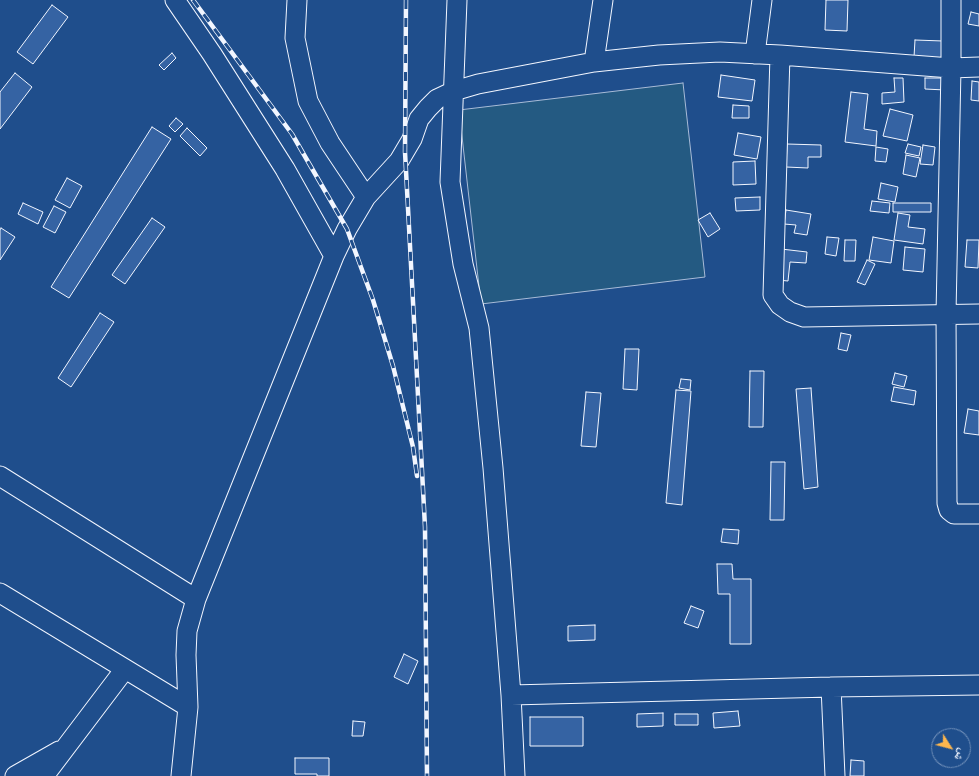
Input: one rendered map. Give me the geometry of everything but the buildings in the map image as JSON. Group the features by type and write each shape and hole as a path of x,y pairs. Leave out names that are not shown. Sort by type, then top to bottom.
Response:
{"street":[{"path":"175,0 212,54 285,169 334,256"},
{"path":"297,0 295,38 308,101 330,143 366,197"},
{"path":"457,0 450,182 463,264 479,328 493,468 511,695 515,776"},
{"path":"594,62 603,0"},
{"path":"755,54 762,0"},
{"path":"951,0 952,68 946,314 947,503 949,510 954,514 979,514"},
{"path":"181,776 188,707 186,655 187,631 196,599 334,256 366,197 399,161 412,139 419,119 437,99 454,91 478,84 594,62 658,55 720,52 952,68 979,67"},
{"path":"780,55 773,295 780,305 790,312 804,317 979,314"},
{"path":"0,476 196,599"},
{"path":"0,593 188,707"},
{"path":"44,776 125,669"},
{"path":"511,695 979,685"},
{"path":"831,687 835,776"},
{"path":"15,776 68,746"}],"shaded area":[{"path":"683,83 705,277 481,304 459,110"}],"railway":[{"path":"193,0 292,134 347,229 373,300 393,366 413,447 417,476"},
{"path":"406,0 405,152 425,527 427,776"}]}
